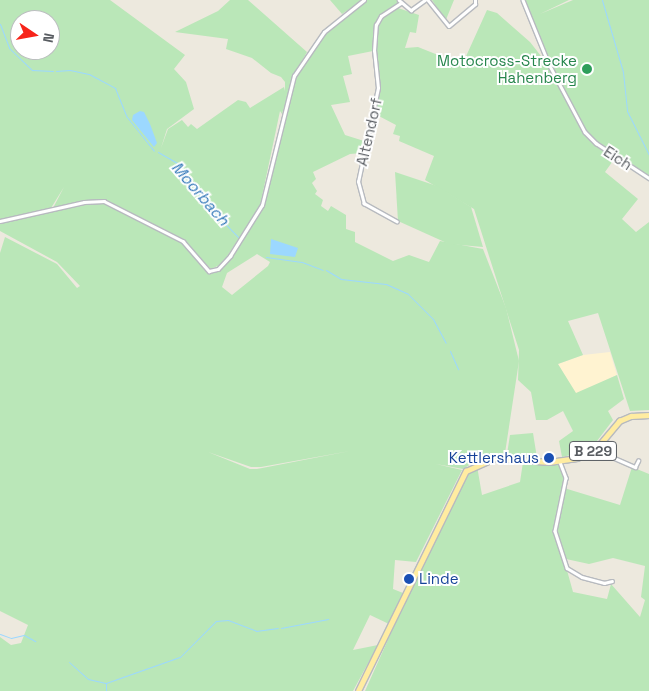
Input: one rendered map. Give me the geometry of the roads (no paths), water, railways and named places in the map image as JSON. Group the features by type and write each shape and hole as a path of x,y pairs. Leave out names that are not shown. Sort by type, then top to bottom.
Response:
{"main road":[{"name":"B 229","path":"358,691 368,676 460,478 474,465 499,458 560,462 584,456 595,450 619,421 630,416 649,415"}],"street":[{"path":"0,221 84,202 104,201 182,241 209,271 218,268 230,256 262,205 294,76 324,32 364,0"},
{"path":"400,1 411,10 426,0 449,26 475,4 476,0"},
{"name":"Eich","path":"523,0 549,64 588,137 649,178"},
{"name":"Altendorf","path":"397,222 364,204 358,182 378,88 374,51 376,25 380,17 400,1"},
{"path":"595,450 635,468 638,461"},
{"path":"560,462 566,478 556,531 567,568 582,577 604,583 612,582"}],"water":[{"path":"140,111 144,112 150,124 157,143 154,147 132,120 133,115"},
{"path":"271,239 298,248 295,257 270,254"}],"waterway":[{"path":"602,0 623,72 627,111 649,155"},
{"name":"Moorbach","path":"0,24 9,48 32,70 53,71"},
{"name":"Moorbach","path":"56,71 70,70 89,74 115,88 127,117 154,151"},
{"name":"Moorbach","path":"158,152 179,164 205,203 239,238"},
{"name":"Moorbach","path":"266,257 302,262 323,270"},
{"name":"Moorbach","path":"326,270 341,279 386,284 408,294 433,319 446,343"},
{"name":"Moorbach","path":"450,351 458,369"},
{"path":"281,628 328,619"},
{"path":"69,662 88,679 106,683 180,657 216,621 228,620 256,631 278,628"},
{"path":"0,634 11,638 24,635 35,641"},
{"path":"106,683 106,691"}],"place":[{"name":"Motocross-Strecke Hahenberg","path":"587,69"},
{"name":"Kettlershaus","path":"549,458"},
{"name":"Linde","path":"409,579"}]}
